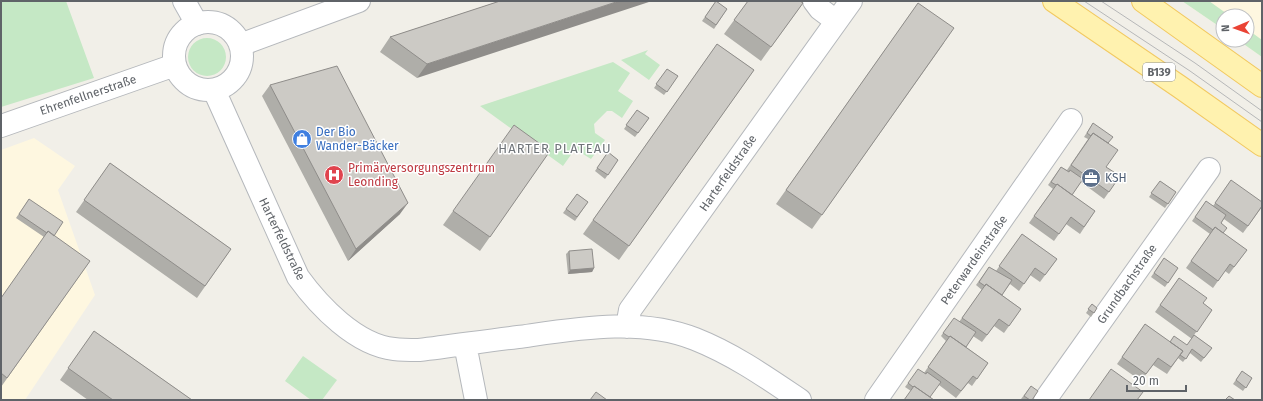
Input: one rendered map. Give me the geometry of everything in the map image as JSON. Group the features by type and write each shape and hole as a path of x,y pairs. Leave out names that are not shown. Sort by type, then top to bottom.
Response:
{"main road":[{"name":"B139","path":"1054,1 1180,86 1262,145"},
{"path":"1143,1 1262,86"}],"street":[{"path":"184,1 197,24"},
{"path":"240,45 360,1"},
{"path":"814,1 820,9 836,21"},
{"name":"Harterfeldstraße","path":"627,327 630,310 851,1"},
{"path":"207,22 226,28 234,35 240,45 242,56 240,68 235,77 227,84 214,90 206,91 190,86 182,80 174,65 174,51 178,40 190,27 197,24 207,22"},
{"name":"Ehrenfellnerstraße","path":"1,126 174,65"},
{"name":"Harterfeldstraße","path":"214,90 298,276 312,296 338,322 351,331 370,341 393,349 419,350 576,328 627,327 665,331 694,338 747,364 800,400"},
{"name":"Peterwardeinstraße","path":"876,400 1071,120"},
{"name":"Grundbachstraße","path":"1045,400 1209,169"},
{"path":"465,344 476,400"}],"shaded area":[{"path":"1182,1 1262,1 1262,57 1249,48 1255,48 1255,8 1215,8 1215,24"},
{"path":"34,138 75,166 58,190 95,295 25,400 1,400 1,150"}],"green space":[{"path":"1,1 66,1 94,78 1,107"},
{"path":"1182,1 1209,1 1219,8 1215,8 1215,24"},
{"path":"1255,35 1262,40 1262,57 1249,48 1255,48"},
{"path":"203,38 211,38 218,41 223,46 226,57 223,68 218,73 211,76 203,76 196,73 191,68 188,61 188,53 191,46 196,41"},
{"path":"648,50 645,54 660,65 649,80 621,60"},
{"path":"613,62 630,73 618,91 633,101 622,118 612,111 607,111 594,124 595,133 605,140 591,159 575,149 563,166 480,106"},
{"path":"303,356 337,380 322,400 311,400 285,381"}],"building":[{"path":"500,1 619,1 427,64 390,37"},
{"path":"716,1 727,9 716,25 705,17"},
{"path":"748,1 800,1 803,3 771,47 734,20"},
{"path":"918,3 954,28 822,215 786,190"},
{"path":"717,44 754,70 629,246 593,220"},
{"path":"337,66 408,203 356,249 270,85"},
{"path":"667,69 678,76 667,92 656,84"},
{"path":"637,110 649,118 638,133 626,125"},
{"path":"1093,123 1113,137 1108,143 1093,133 1091,136 1087,133"},
{"path":"514,125 550,151 490,237 453,211"},
{"path":"1093,133 1118,150 1106,167 1120,176 1109,192 1071,165"},
{"path":"608,152 618,160 608,175 597,168"},
{"path":"110,163 231,249 205,286 84,200"},
{"path":"1061,167 1069,172 1070,170 1083,179 1072,195 1057,184 1056,185 1051,182"},
{"path":"1231,180 1262,202 1262,206 1248,226 1215,203"},
{"path":"1160,181 1176,192 1168,204 1151,193"},
{"path":"1057,184 1095,211 1084,227 1071,217 1059,234 1034,216"},
{"path":"577,194 588,202 577,217 566,209"},
{"path":"29,199 63,222 54,236 19,214"},
{"path":"1206,201 1226,215 1221,223 1227,228 1223,233 1215,227 1213,230 1195,217"},
{"path":"1215,227 1247,250 1234,267 1230,264 1218,281 1191,261"},
{"path":"48,231 90,261 7,378 1,373 1,298"},
{"path":"1022,234 1057,259 1045,275 1035,268 1024,284 999,266"},
{"path":"592,249 594,268 570,270 569,251"},
{"path":"1164,258 1178,268 1168,283 1154,273"},
{"path":"989,267 1012,280 1002,295 986,284 985,286 979,282"},
{"path":"1179,278 1207,298 1203,303 1212,310 1197,332 1160,305"},
{"path":"986,284 1021,309 1009,326 999,319 987,335 962,318"},
{"path":"1092,304 1097,308 1094,313 1088,309"},
{"path":"954,318 976,332 966,347 943,333"},
{"path":"1145,324 1183,351 1171,367 1158,358 1146,374 1122,357"},
{"path":"94,331 192,400 113,400 68,368"},
{"path":"1194,335 1212,348 1204,358 1192,349 1186,359 1180,355 1183,351 1170,342 1174,336 1187,345"},
{"path":"950,336 988,363 977,379 973,376 961,391 928,367"},
{"path":"918,369 926,374 927,372 941,382 930,397 908,383"},
{"path":"1111,369 1143,392 1137,400 1089,400"},
{"path":"1242,371 1252,378 1246,388 1236,380"},
{"path":"914,386 934,400 904,400"},
{"path":"1031,386 1038,391 1032,400 1030,400 1024,396"},
{"path":"596,392 607,400 590,400"},
{"path":"1229,396 1235,400 1225,400"}],"tram line":[{"path":"1084,1 1190,71 1262,122"},
{"path":"1101,1 1195,63 1262,111"}],"place":[{"name":"Der Bio Wander-Bäcker","path":"302,139"},
{"name":"Primärversorgungszentrum Leonding","path":"334,175"},
{"name":"KSH","path":"1091,178"}],"district":[{"name":"HARTER PLATEAU","path":"555,148"}]}
